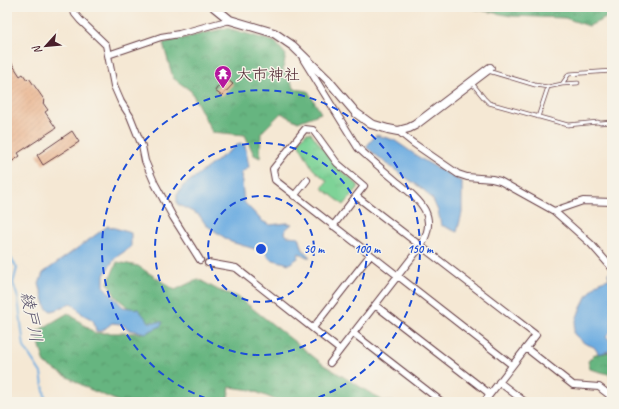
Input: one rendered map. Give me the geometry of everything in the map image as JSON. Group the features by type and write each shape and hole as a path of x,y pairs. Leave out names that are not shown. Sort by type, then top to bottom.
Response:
{"street":[{"path":"72,7 80,20 106,45 114,86 121,102 130,116 142,146 145,161 154,184 200,260"},
{"path":"214,7 230,20 274,33 293,46 327,79 356,113 371,124 398,131 458,174 500,180 554,211 591,244 612,268"},
{"path":"108,55 161,37 179,34 230,20"},
{"path":"300,54 358,148 421,202 426,211 428,223 426,236 421,246 330,363"},
{"path":"398,131 415,124 489,69"},
{"path":"333,226 364,186 337,163 313,130 304,130 273,169 275,180 294,196 512,365"},
{"path":"294,196 307,180"},
{"path":"356,196 536,335 484,402"},
{"path":"554,211 583,201 612,202"},
{"path":"313,328 370,255"},
{"path":"208,263 236,268 340,350"},
{"path":"375,305 490,394"},
{"path":"353,333 442,402"},
{"path":"526,348 573,385 599,387 612,398"},
{"path":"499,382 525,402"}],"lane":[{"path":"489,69 535,85 548,87 578,83"},
{"path":"562,84 569,74 612,71"},
{"path":"471,82 489,103 538,117 568,125 612,122"},
{"path":"538,117 548,87"}],"green space":[{"path":"465,7 612,7 612,15 589,26 565,18 511,16"},
{"path":"227,28 275,42 286,55 283,69 295,89 308,91 321,113 298,122 281,113 261,133 260,158 254,155 245,135 212,132 191,91 173,78 163,43"},
{"path":"306,133 311,133 336,166 358,185 358,188 344,205 322,188 327,181 313,169 298,143"},
{"path":"117,262 138,266 175,290 198,279 218,290 238,297 324,365 385,402 281,402 251,390 230,387 227,402 120,402 89,389 45,364 36,332 68,313 95,333 142,333 145,322 116,297 108,283"},
{"path":"612,352 612,377 608,374 590,369 588,361 595,354"}],"water":[{"path":"376,135 394,140 423,160 462,182 462,213 457,232 441,225 438,211 433,200 425,191 366,147"},
{"path":"240,143 245,146 249,167 241,173 244,202 262,221 270,225 287,223 292,224 286,229 285,233 287,236 299,237 303,250 310,257 299,253 298,258 289,264 270,259 265,252 231,242 206,225 199,215 177,204 177,195 183,186"},
{"path":"108,226 131,233 131,247 115,258 104,275 104,287 123,307 138,309 149,322 163,322 161,326 146,333 130,330 121,324 112,323 102,331 96,331 94,322 70,303 62,308 51,311 46,308 39,284 43,273"},
{"path":"612,272 612,330 606,336 612,343 612,350 599,354 594,347 584,343 574,334 574,328 586,298 595,286 603,280 609,279 608,273"}],"building":[{"path":"7,56 20,76 23,74 27,80 29,78 45,101 43,103 48,110 45,112 56,128 18,153 20,156 13,161 7,152"},
{"name":"大市神社","path":"227,79 233,84 222,96 215,91 221,82 223,83"},
{"path":"72,131 79,142 43,165 37,155"}],"waterway":[{"name":"綾戸川","path":"7,252 17,268 13,283 18,298 24,347 41,373 45,397 56,402"}],"place":[{"name":"大市神社","path":"223,89"}]}
